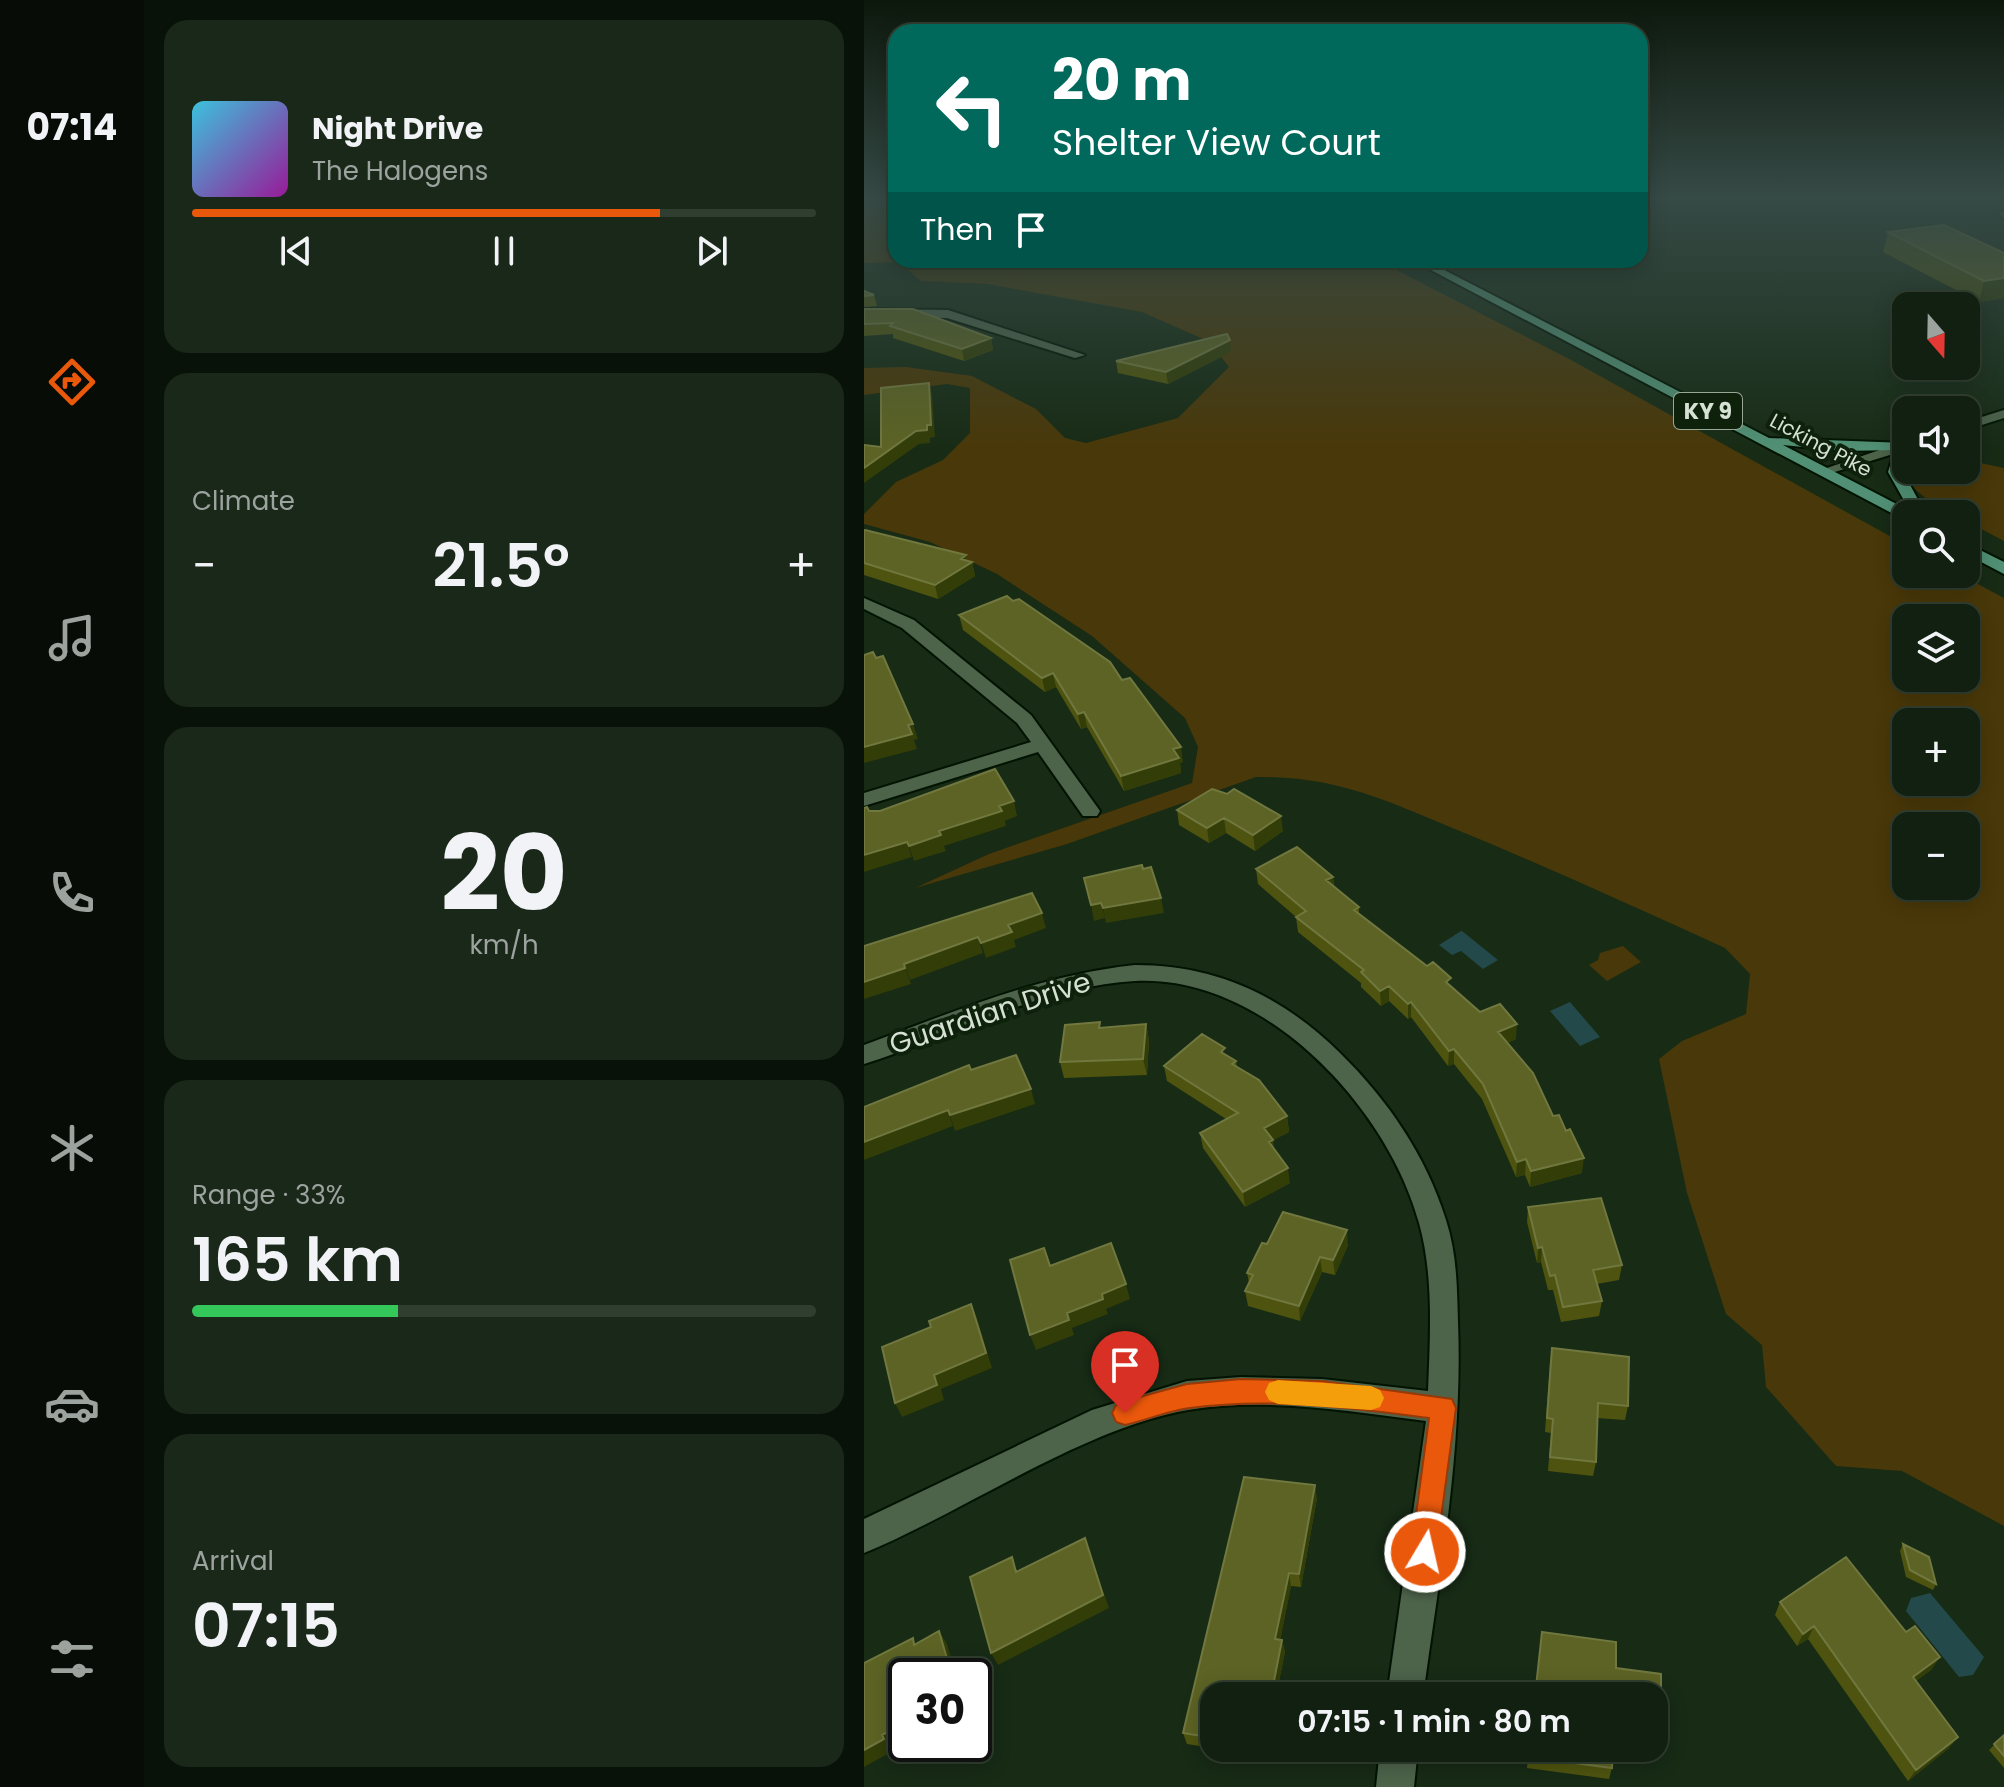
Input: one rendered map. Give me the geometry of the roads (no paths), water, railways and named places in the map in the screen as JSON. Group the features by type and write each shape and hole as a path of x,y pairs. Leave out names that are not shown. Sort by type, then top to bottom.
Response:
{"main road":[{"name":"Licking Pike","path":"1458,281 1892,507"},
{"path":"1762,439 1844,447 1892,445"},
{"path":"1902,484 1915,500"},
{"path":"1980,556 2004,569"}],"street":[{"path":"864,313 948,314 1079,355"},
{"path":"1980,422 2004,414"},
{"path":"1825,471 1892,449"},
{"path":"864,603 908,624 1024,719 1045,744 1090,811"},
{"path":"864,800 1045,744"},
{"name":"Guardian Drive","path":"864,1055 1035,993 1087,978 1139,973 1183,975 1237,989 1259,999 1303,1033 1344,1071 1371,1102 1405,1154 1440,1251 1446,1348 1443,1408 1407,1682"},
{"path":"864,1536 1103,1421 1187,1396 1241,1391 1322,1393 1443,1408"},
{"path":"1395,1787 1398,1762"}],"water":[{"path":"1462,931 1498,960 1483,969 1461,951 1452,955 1439,945"},
{"path":"1570,1002 1600,1037 1580,1046 1550,1011"},
{"path":"1930,1593 1984,1657 1973,1675 1959,1677 1906,1611 1911,1598"}]}
